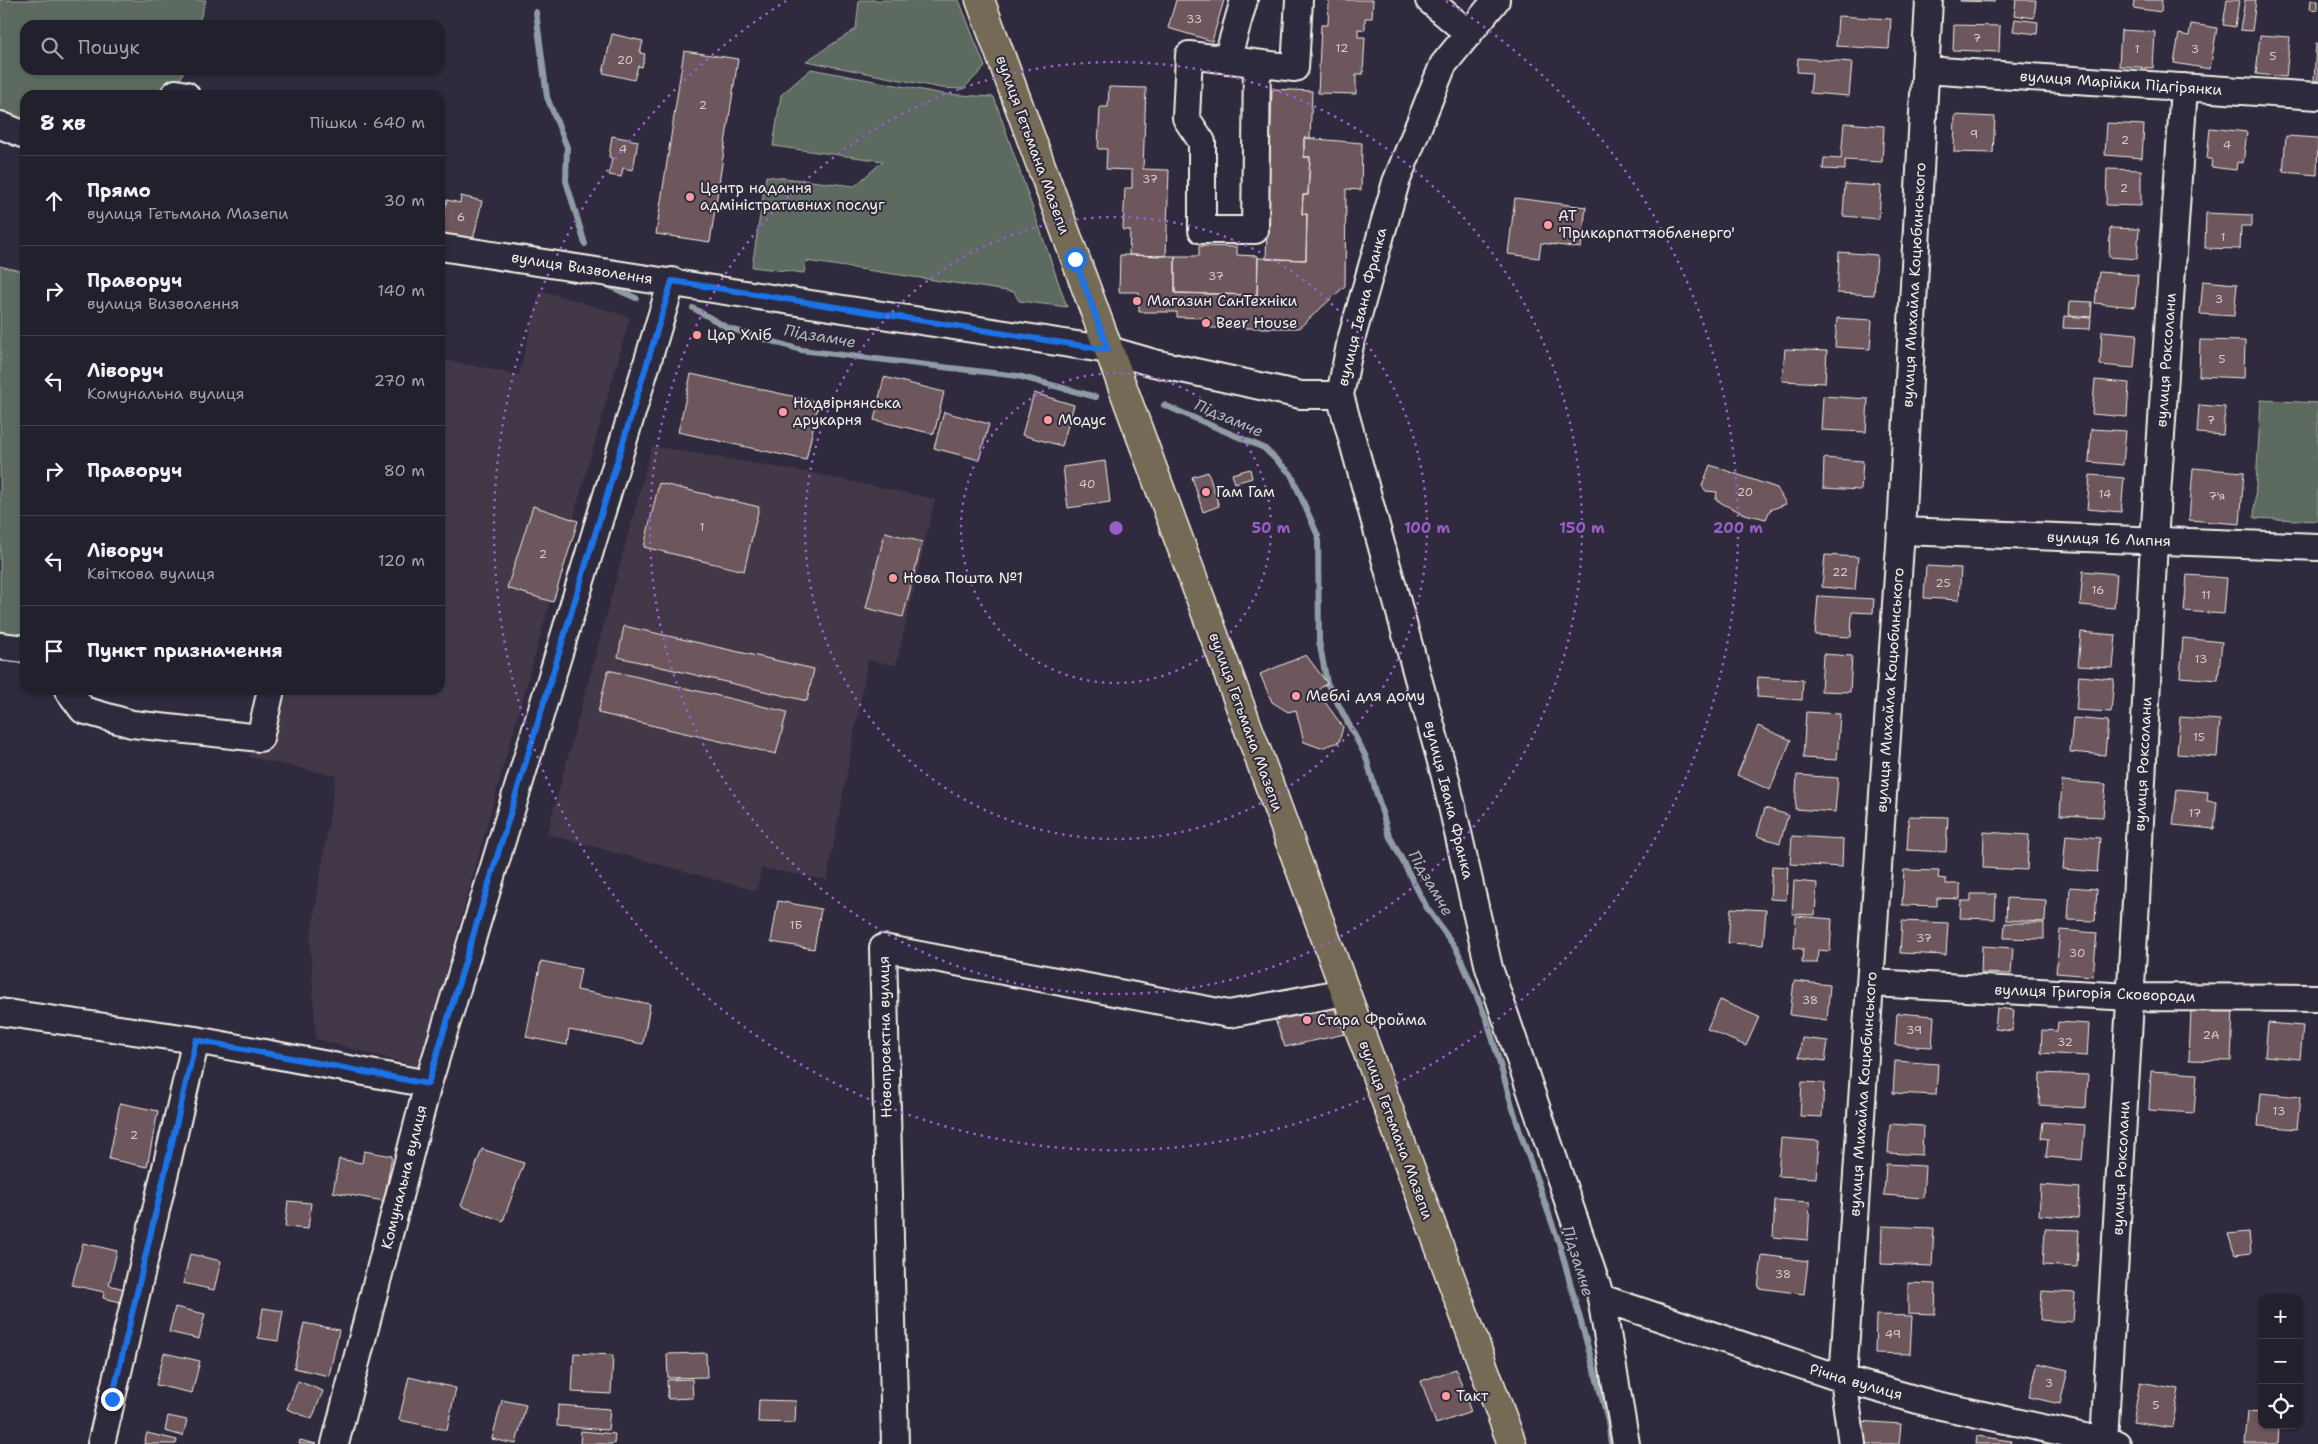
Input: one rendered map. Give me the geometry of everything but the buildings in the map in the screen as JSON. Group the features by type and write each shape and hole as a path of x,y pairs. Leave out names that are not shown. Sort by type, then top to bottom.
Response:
{"main road":[{"name":"вулиця Гетьмана Мазепи","path":"980,0 1512,1444"}],"street":[{"path":"1228,60 1244,0"},
{"path":"1257,64 1256,230 1202,230 1202,142 1186,118 1189,55 1296,68 1299,0"},
{"path":"1428,0 1469,34"},
{"name":"вулиця Івана Франка","path":"1496,0 1443,65 1396,182 1351,340 1340,395 1445,776 1489,968 1601,1298 1626,1444"},
{"name":"вулиця Михайла Коцюбинського","path":"1852,1444 1843,1379 1901,531 1929,0"},
{"name":"вулиця Марійки Підгірянки","path":"1925,70 2318,96"},
{"name":"вулиця Роксолани","path":"2111,1443 2154,541 2184,87"},
{"path":"0,125 20,133"},
{"name":"вулиця Визволення","path":"445,247 1108,350 1154,363 1300,395 1340,395"},
{"name":"Комунальна вулиця","path":"335,1444 428,1084 672,281"},
{"name":"вулиця 16 Липня","path":"1901,531 2318,547"},
{"path":"0,646 20,648"},
{"path":"72,695 83,710 132,724 260,738 269,695"},
{"name":"Новопроектна вулиця","path":"894,1444 883,948 1228,1014 1345,992"},
{"name":"вулиця Григорія Сковороди","path":"1871,983 2131,997 2318,998"},
{"path":"0,1012 196,1040 428,1084"},
{"path":"101,1444 196,1040"},
{"name":"Річна вулиця","path":"1601,1298 1843,1379 1932,1404 2111,1443"}],"shaded area":[{"path":"540,290 630,317 419,1067 316,1039 310,941 336,776 249,757 267,695 445,695 445,360 519,375"},
{"path":"652,446 806,472 935,499 896,665 868,660 827,880 761,868 757,891 547,834"}],"green space":[{"path":"0,0 206,0 200,20 20,20 20,75 182,75 176,90 20,90 20,130 0,122"},
{"path":"859,0 959,0 985,67 963,89 941,88 806,61 856,29"},
{"path":"811,69 943,94 994,97 1067,307 1019,301 1014,292 806,261 804,273 752,267 766,176 855,186 883,161 773,146 781,95"},
{"path":"0,266 20,271 20,651 0,647"},
{"path":"2261,400 2318,403 2318,521 2254,518"}],"waterway":[{"name":"Підзамче","path":"536,12 547,97 567,147 566,181 585,244"},
{"name":"Підзамче","path":"605,284 636,298"},
{"name":"Підзамче","path":"693,308 728,328 801,350 1018,376 1096,397"},
{"name":"Підзамче","path":"1164,405 1264,448 1291,474 1318,536 1319,641 1327,683 1366,757 1388,833 1427,908 1457,950 1487,1020 1519,1129 1560,1246 1608,1420 1611,1444"}],"place":[{"name":"Центр надання адміністративних послуг","path":"690,197"},
{"name":"АТ 'Прикарпаттяобленерго'","path":"1548,225"},
{"name":"Магазин СанТехніки","path":"1137,301"},
{"name":"Beer House","path":"1206,323"},
{"name":"Цар Хліб","path":"697,335"},
{"name":"Надвірнянська друкарня","path":"783,412"},
{"name":"Модус","path":"1048,420"},
{"name":"Гам Гам","path":"1206,492"},
{"name":"Нова Пошта №1","path":"893,578"},
{"name":"Меблі для дому","path":"1296,696"},
{"name":"Стара Фройма","path":"1307,1020"},
{"name":"Такт","path":"1446,1396"}],"route":[{"path":"112,1399 196,1040 428,1084 672,281 1108,350 1075,259"}]}
